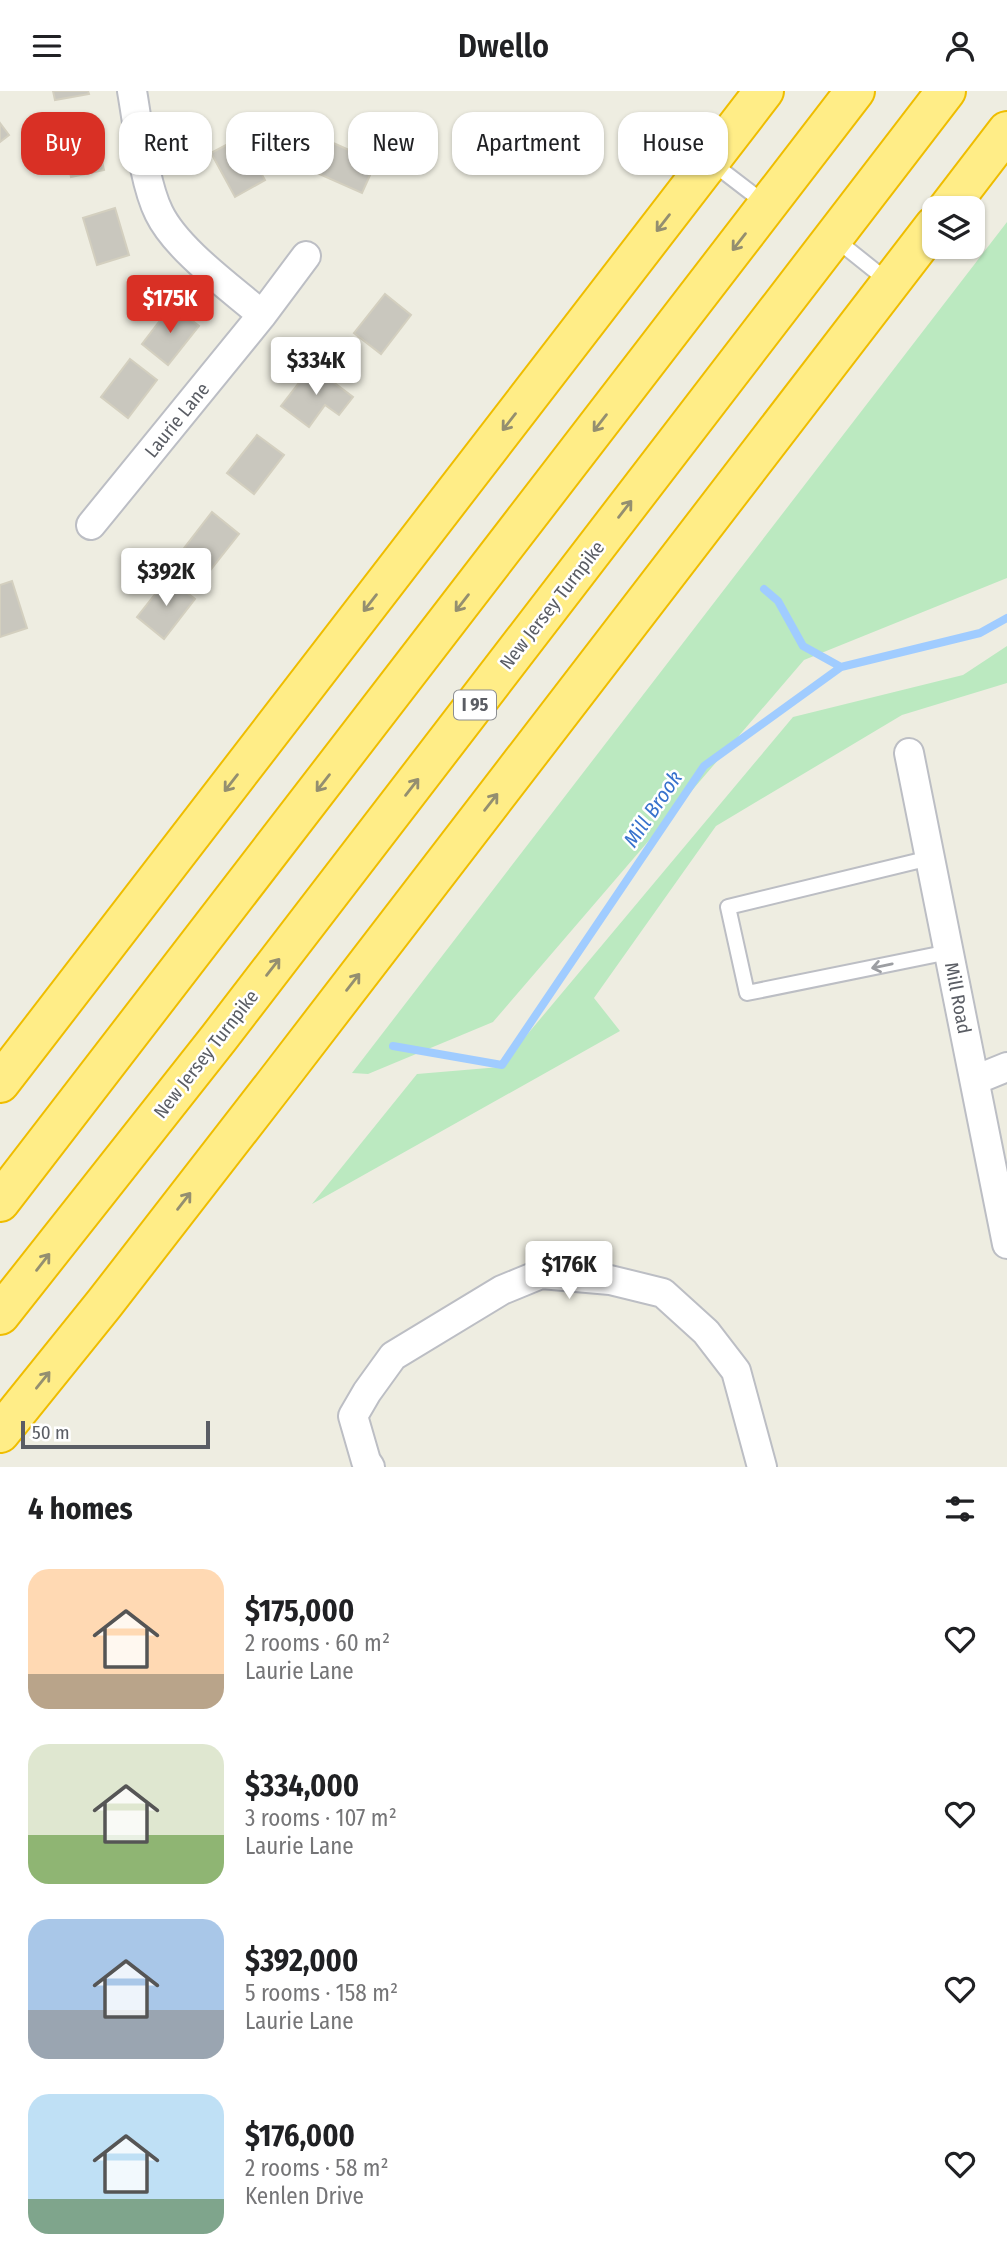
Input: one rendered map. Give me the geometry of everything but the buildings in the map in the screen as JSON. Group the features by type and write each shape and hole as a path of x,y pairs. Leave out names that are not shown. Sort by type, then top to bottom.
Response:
{"highway":[{"path":"728,138 764,91"},
{"path":"0,1202 855,91"},
{"name":"New Jersey Turnpike","path":"0,1315 234,1017 946,91"},
{"path":"957,196 1007,131"},
{"path":"0,1083 699,175"},
{"path":"0,1433 211,1166 922,242"}],"street":[{"path":"132,91 147,174 158,213 181,244 262,315"},
{"name":"Laurie Lane","path":"91,525 262,315 306,256"},
{"name":"Mill Road","path":"909,753 1007,1244"},
{"path":"975,1080 1007,1067"},
{"path":"370,1467 353,1416 366,1392 393,1356 502,1290 541,1274 610,1280 663,1293 706,1332 736,1371 762,1467"}],"lane":[{"path":"728,175 768,205"},
{"path":"833,238 890,283"},
{"path":"930,859 728,907 747,993 949,953"}],"green space":[{"path":"1007,222 1007,578 804,660 493,1022 368,1074 352,1073 979,259 985,259 985,251"},
{"path":"1007,646 1007,683 902,715 716,826 594,998 620,1031 312,1204 417,1074 500,1067 793,717 963,675"}],"waterway":[{"path":"764,589 778,601 803,646 841,667"},
{"name":"Mill Brook","path":"393,1046 502,1065 704,766 841,667 980,633 1007,618"}]}
